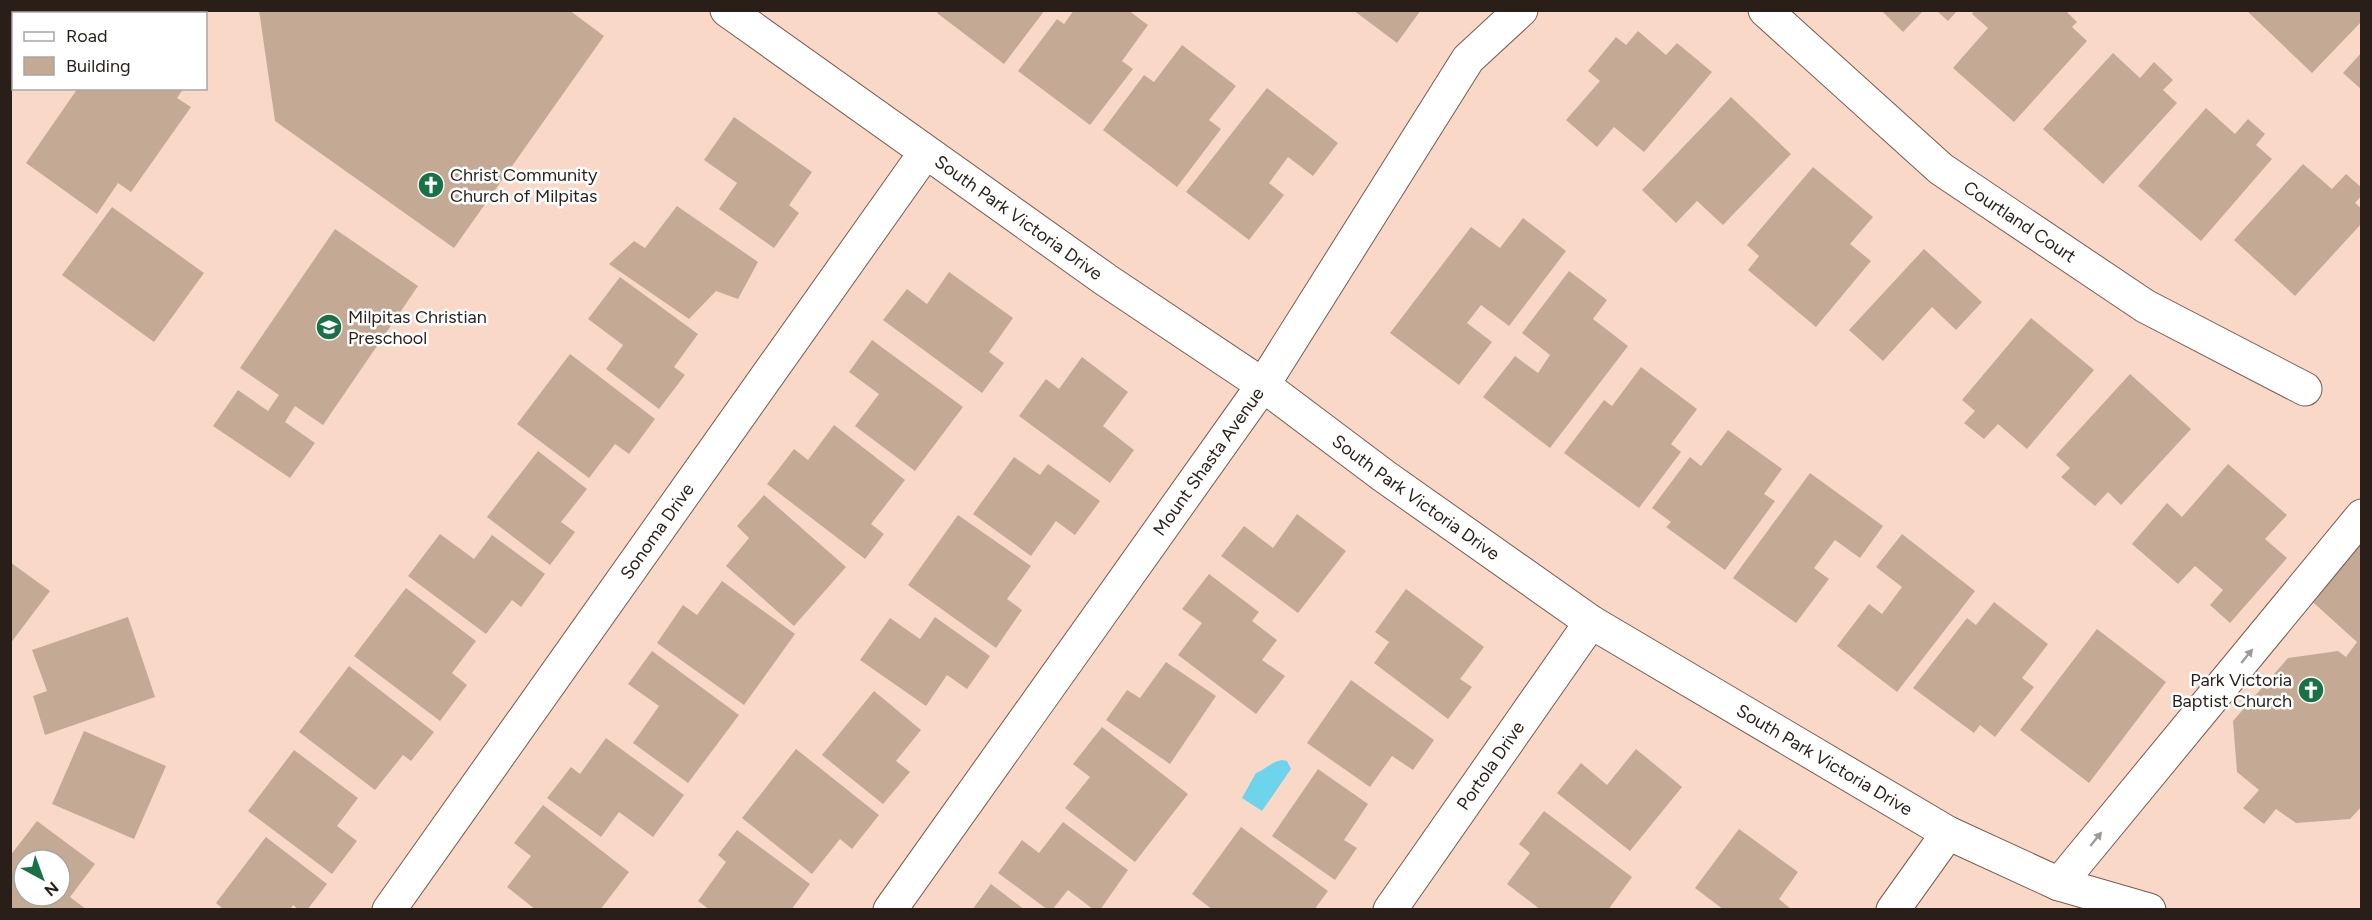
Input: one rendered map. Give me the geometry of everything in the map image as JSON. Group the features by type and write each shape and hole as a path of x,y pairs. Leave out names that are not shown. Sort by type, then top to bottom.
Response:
{"street":[{"name":"Mount Shasta Avenue","path":"890,909 1263,385 1468,59 1521,10"},
{"name":"Courtland Court","path":"1765,10 1941,169 2145,306 2305,389"},
{"name":"South Park Victoria Drive","path":"727,11 1106,280 1263,385 1384,476 1591,622 1948,833 2059,884 2149,909"},
{"name":"Sonoma Drive","path":"389,909 925,153"},
{"path":"2059,884 2361,516"},
{"name":"Portola Drive","path":"1390,909 1591,622"},
{"path":"1893,909 1948,833"}],"water":[{"path":"1282,760 1287,761 1291,769 1262,811 1242,798 1256,773"}],"building":[{"path":"133,10 186,10 186,12 135,12"},
{"name":"Christ Community Church of Milpitas","path":"259,10 569,10 604,36 454,248 275,121"},
{"path":"939,10 1045,10 1004,64 937,13"},
{"path":"1074,10 1128,10 1148,25 1122,61 1133,69 1090,125 1018,71 1057,19 1064,24"},
{"path":"1353,10 1421,10 1397,43"},
{"path":"1881,10 1924,10 1903,32"},
{"path":"1936,10 1958,10 1948,21"},
{"path":"1975,10 2065,10 2077,22 2072,27 2087,41 2014,122 1953,68 1988,28 1972,14"},
{"path":"2246,10 2362,10 2362,21 2312,73"},
{"path":"1638,31 1666,55 1677,43 1712,72 1644,152 1614,127 1597,147 1566,120 1600,81 1588,71 1616,37 1626,45"},
{"path":"1182,45 1236,86 1209,120 1221,129 1177,187 1103,130 1144,75 1154,82"},
{"path":"2362,52 2362,90 2343,73"},
{"path":"2113,53 2140,78 2154,62 2173,80 2163,90 2177,103 2103,184 2043,129"},
{"path":"1267,88 1338,143 1313,176 1288,157 1269,183 1284,195 1249,240 1186,192"},
{"path":"77,90 183,90 177,98 191,107 131,192 118,183 97,214 26,163"},
{"path":"1731,97 1791,154 1723,225 1697,201 1676,223 1642,190"},
{"path":"2206,108 2235,134 2248,119 2265,134 2256,145 2272,159 2201,241 2138,186"},
{"path":"734,117 812,172 789,205 799,213 774,248 719,209 737,183 704,160"},
{"path":"2303,164 2332,189 2346,174 2362,188 2362,195 2355,203 2362,209 2362,223 2295,296 2234,240"},
{"path":"1813,167 1873,217 1850,244 1871,261 1816,327 1748,270 1759,256 1747,245"},
{"path":"677,206 758,262 738,299 716,291 689,319 609,264 634,241 645,248"},
{"path":"112,207 204,273 154,342 62,275"},
{"path":"1523,218 1566,251 1509,326 1481,305 1467,323 1492,342 1459,385 1390,333 1471,227 1500,248"},
{"name":"Milpitas Christian Preschool","path":"335,229 418,286 323,425 295,406 285,422 315,443 290,478 213,426 238,390 268,411 279,395 240,368"},
{"path":"1924,249 1982,302 1956,330 1932,307 1883,361 1849,330"},
{"path":"1569,271 1607,300 1593,319 1628,346 1550,448 1483,397 1515,356 1538,373 1550,355 1522,333"},
{"path":"949,272 1013,318 989,352 1004,363 982,393 883,320 907,289 927,304"},
{"path":"620,277 698,334 674,367 685,375 659,409 606,369 623,345 588,319"},
{"path":"2031,318 2094,370 2027,449 1998,424 1984,439 1964,423 1975,411 1962,400"},
{"path":"872,340 963,407 915,471 855,426 879,394 849,372"},
{"path":"570,354 655,419 629,454 615,444 589,478 517,424"},
{"path":"1082,357 1128,392 1103,426 1134,450 1110,483 1019,416 1046,379 1059,389"},
{"path":"1641,367 1697,409 1671,444 1681,452 1639,508 1564,453 1604,400 1612,406"},
{"path":"2130,374 2191,429 2121,505 2108,492 2095,506 2061,477 2070,468 2056,455"},
{"path":"834,425 905,480 871,524 884,534 865,559 767,484 794,449 808,460"},
{"path":"1728,430 1782,469 1764,494 1775,501 1725,570 1666,527 1671,522 1652,508 1690,457 1701,466"},
{"path":"538,451 587,489 561,522 575,532 550,565 487,517"},
{"path":"1014,457 1040,475 1048,464 1100,501 1075,535 1056,521 1031,556 973,514"},
{"path":"2228,464 2287,515 2265,539 2287,558 2230,623 2210,605 2223,590 2195,566 2178,584 2132,544 2167,503 2182,517"},
{"path":"1810,473 1883,526 1860,558 1835,540 1814,568 1829,579 1796,623 1733,578"},
{"path":"764,495 846,567 794,626 726,566 749,538 737,526"},
{"path":"1297,514 1346,551 1298,613 1221,556 1244,526 1273,548"},
{"path":"958,515 1031,566 1007,599 1022,610 996,648 908,585"},
{"path":"440,534 474,559 492,535 545,574 521,607 512,600 486,634 408,576"},
{"path":"1902,534 1975,591 1897,692 1837,646 1869,604 1882,614 1902,587 1876,567"},
{"name":"Park Victoria Baptist Church","path":"2362,534 2362,806 2350,819 2296,823 2276,809 2264,824 2243,808 2259,790 2237,772 2233,721 2288,658 2338,651 2346,657 2357,642 2306,596"},
{"path":"10,562 50,591 10,644"},
{"path":"1209,574 1259,612 1252,621 1277,640 1262,660 1285,676 1256,714 1178,655 1202,623 1182,609"},
{"path":"722,581 795,634 744,705 657,643 683,605 697,615"},
{"path":"406,588 476,641 452,673 467,685 440,721 354,656"},
{"path":"1406,589 1484,647 1460,679 1472,687 1448,719 1374,663 1389,642 1375,632"},
{"path":"1994,602 2048,644 2022,678 2034,687 1995,737 1980,725 1974,733 1913,688 1967,618 1976,625"},
{"path":"128,617 155,697 45,735 33,696 47,691 32,650"},
{"path":"935,617 990,656 967,689 947,675 926,706 860,660 890,618 920,639"},
{"path":"2097,629 2166,682 2089,783 2020,730"},
{"path":"652,651 739,715 688,783 633,743 659,706 628,684"},
{"path":"1166,662 1216,696 1170,764 1106,720 1127,690 1140,698"},
{"path":"349,666 434,732 411,761 403,755 375,790 299,732"},
{"path":"1351,680 1434,740 1413,770 1392,756 1370,787 1307,743"},
{"path":"874,691 921,730 896,761 910,772 883,804 822,755"},
{"path":"1102,727 1188,794 1135,862 1065,808 1090,777 1073,764"},
{"path":"84,731 166,766 134,839 52,804"},
{"path":"606,738 684,795 653,837 619,812 601,837 547,798 571,767 580,774"},
{"path":"796,749 879,815 852,849 840,839 812,874 742,818"},
{"path":"1636,749 1682,787 1630,851 1557,793 1581,763 1607,785"},
{"path":"294,750 358,798 337,826 357,841 332,874 248,811"},
{"path":"1318,769 1368,804 1344,840 1357,848 1335,880 1272,836"},
{"path":"543,805 629,872 600,910 536,910 507,887 531,856 514,843"},
{"path":"1544,811 1632,877 1608,910 1541,910 1507,884 1530,853 1519,844"},
{"path":"37,821 95,864 72,894 72,848 16,848"},
{"path":"1063,822 1128,870 1100,910 1094,910 1068,890 1052,910 1048,910 998,873 1022,840 1039,853"},
{"path":"1241,827 1328,891 1314,910 1213,910 1192,894"},
{"path":"1739,829 1798,872 1779,899 1792,910 1724,910 1695,888"},
{"path":"737,830 810,884 791,910 710,910 698,901 726,862 718,855"},
{"path":"266,837 327,884 307,910 299,910 293,905 290,910 224,910 216,903"},
{"path":"12,853 12,908 72,908 72,899 87,910 10,910 10,856"},
{"path":"991,884 1025,910 972,910"}],"place":[{"name":"Christ Community Church of Milpitas","path":"431,185"},
{"name":"Milpitas Christian Preschool","path":"329,327"},
{"name":"Park Victoria Baptist Church","path":"2311,690"}]}
